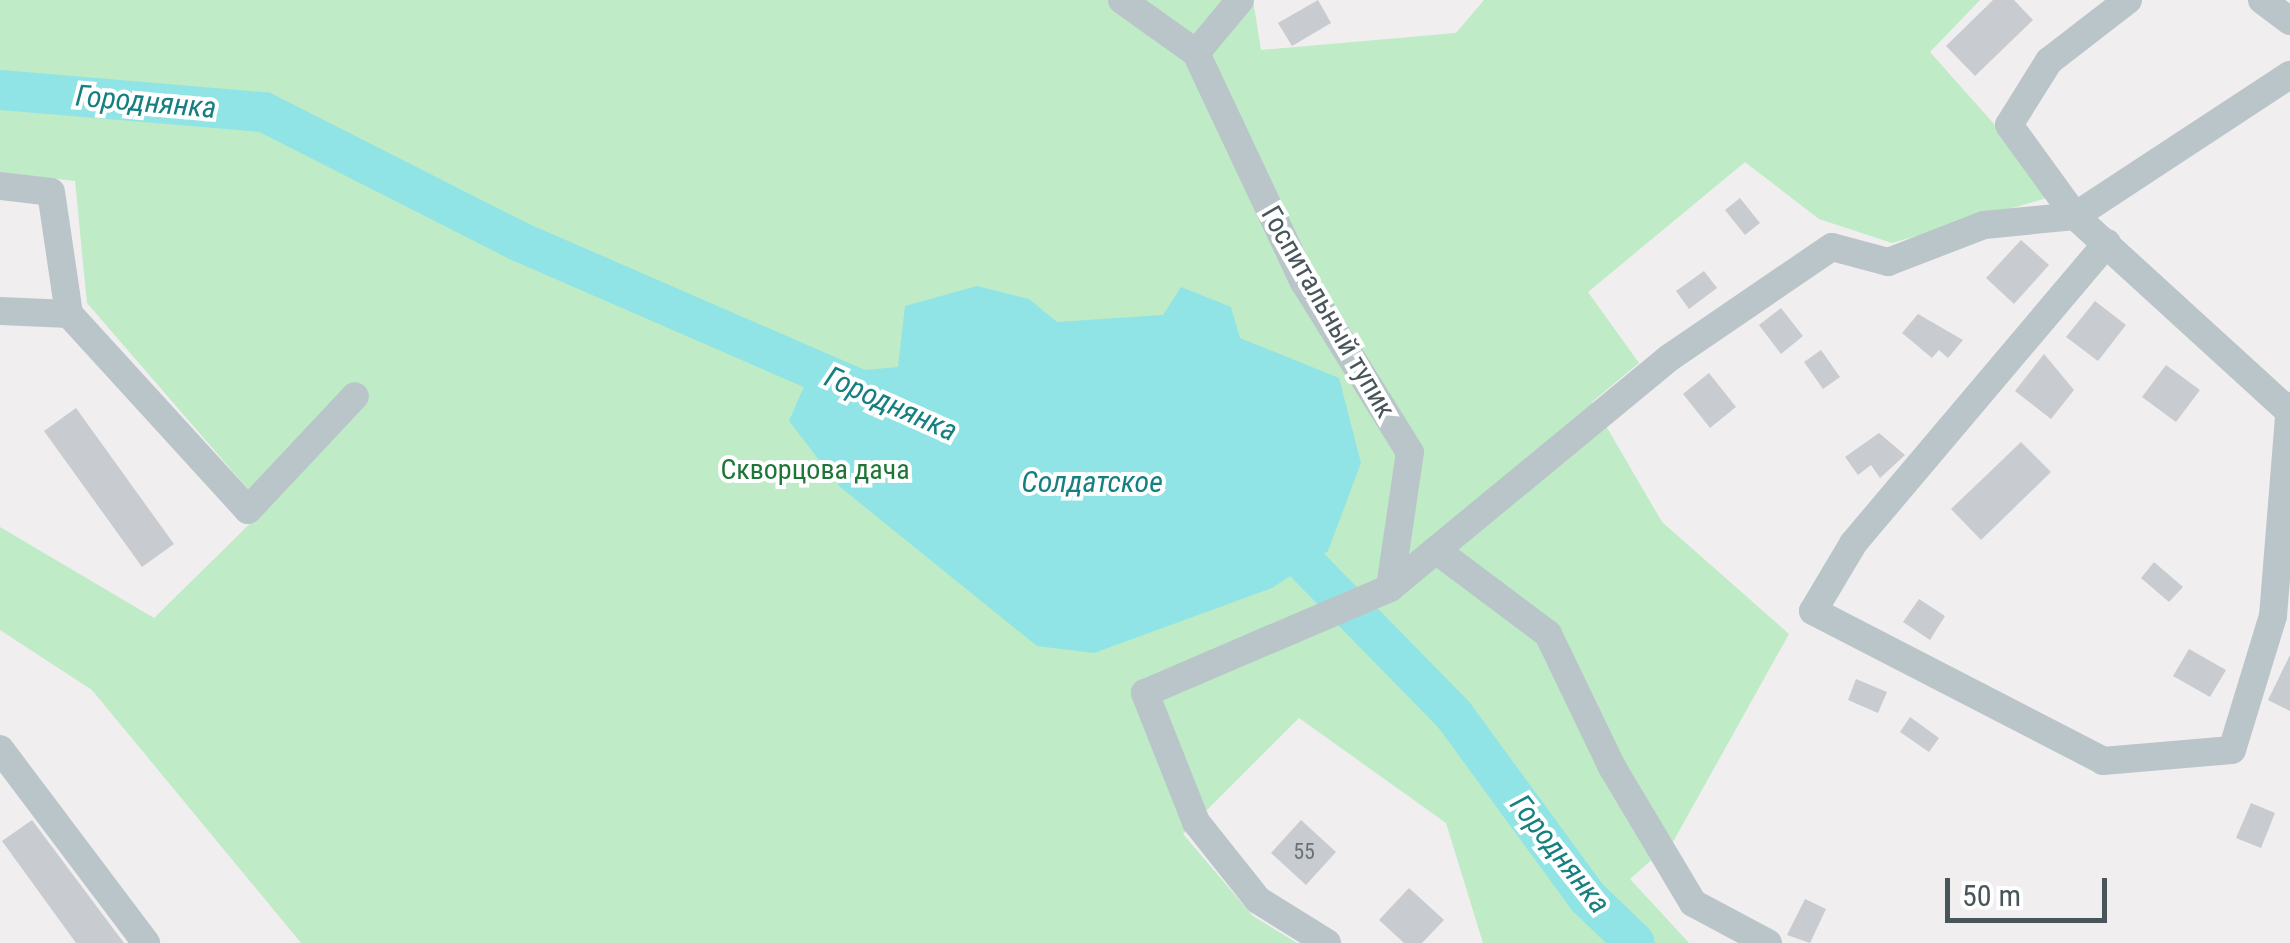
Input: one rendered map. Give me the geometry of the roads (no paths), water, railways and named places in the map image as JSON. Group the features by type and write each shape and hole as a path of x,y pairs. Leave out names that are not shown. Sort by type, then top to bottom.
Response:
{"street":[{"path":"1122,0 1196,53 1240,0"},
{"path":"2107,243 1853,544 1813,610 2103,762 2232,750 2272,616 2290,410 2107,243 2075,216 2009,125 2048,61 2128,0"},
{"path":"2262,0 2290,22"},
{"name":"Госпитальный тупик","path":"1196,53 1304,282 1410,452 1390,588"},
{"path":"1327,943 1258,900 1196,822 1146,693 1390,588 1669,358 1832,247 1888,262 1984,224 2075,216 2290,76"},
{"path":"0,186 51,192 69,314 248,510 354,396"},
{"path":"0,310 69,314"},
{"path":"1436,550 1548,634 1612,768 1694,903 1768,943"},
{"path":"0,749 146,943"}],"water":[{"name":"Солдатское","path":"977,286 1029,299 1057,322 1163,315 1181,287 1231,307 1240,338 1339,378 1361,463 1328,551 1272,588 1094,653 1037,646 840,487 789,421 809,375 898,367 905,306"}],"waterway":[{"name":"Городнянка","path":"0,90 264,112 518,241 872,395"},
{"name":"Городнянка","path":"1271,528 1454,715 1587,897 1635,943"}],"park label":[{"name":"Скворцова дача","path":"815,470"}]}
